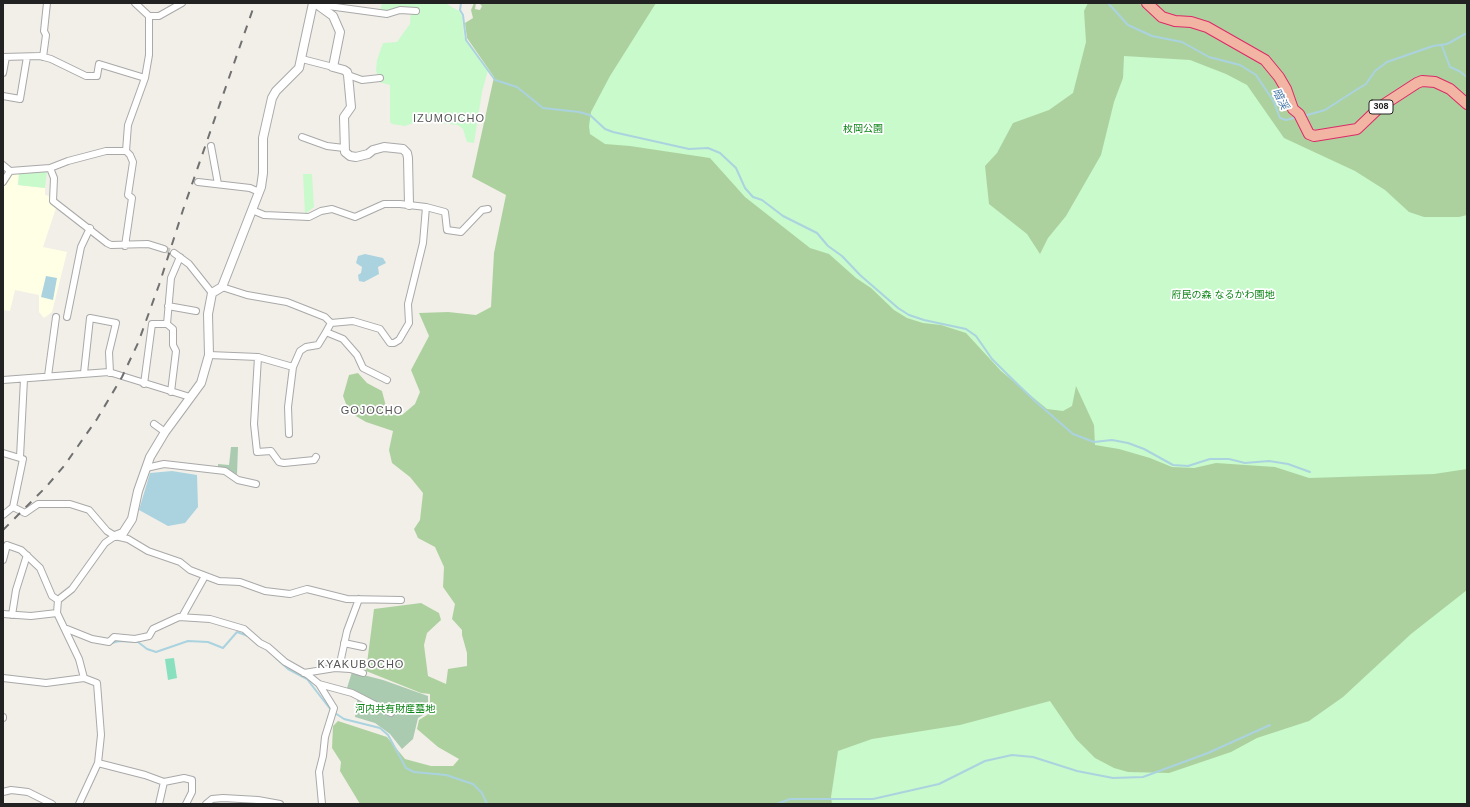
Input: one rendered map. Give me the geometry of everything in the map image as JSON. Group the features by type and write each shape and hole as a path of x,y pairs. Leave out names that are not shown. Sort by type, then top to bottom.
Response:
{"highway":[{"name":"308","path":"1147,3 1162,17 1174,22 1191,22 1207,27 1265,60 1279,77 1286,89 1291,106 1299,115 1309,134 1314,136 1357,130 1380,107 1416,82 1435,82 1450,89 1467,104"}],"street":[{"path":"43,57 47,3"},
{"path":"134,3 149,16 159,16 182,3"},
{"path":"316,4 387,14 400,10 416,11"},
{"path":"212,292 222,287 259,192 263,173 264,138 272,98 276,91 299,68 316,4"},
{"path":"316,4 333,16 340,32 333,67"},
{"path":"126,151 128,125 145,78 150,38 149,16"},
{"path":"3,73 4,57 43,57 51,59 86,76 97,76 99,64 145,78"},
{"path":"3,96 20,99 27,57"},
{"path":"302,59 347,72 350,107 344,117 345,152 350,156 356,157 384,147 403,149 407,153 409,205"},
{"path":"348,75 362,80 380,78"},
{"path":"302,137 327,146 344,148"},
{"path":"211,146 218,184"},
{"path":"3,165 10,171 50,168 68,161 106,151 126,151 130,155 132,162 128,195 132,198 125,246"},
{"path":"50,168 54,178 53,201 111,245 125,246 148,244 164,249"},
{"path":"3,182 10,171"},
{"path":"198,182 250,188 259,192"},
{"path":"252,210 264,215 309,217 321,211 332,209 355,217 384,204 409,205 426,207 445,212 447,230 461,232 482,210 488,209"},
{"path":"331,323 353,321 380,329 390,343 394,343 399,340 409,323 408,304 423,243 426,207"},
{"path":"66,317 81,247 90,228"},
{"path":"84,678 67,629 57,613 58,600 72,589 105,543 115,536 123,533 132,519 138,491 150,457 165,432 201,383 209,355 208,314 212,292 190,264 174,253"},
{"path":"167,324 171,278 180,257"},
{"path":"222,287 247,295 287,302 325,317 331,323"},
{"path":"168,306 196,311"},
{"path":"48,376 56,317"},
{"path":"84,373 90,318 116,324 108,352 110,373"},
{"path":"289,434 288,407 293,367 300,351 306,347 318,344 331,323"},
{"path":"144,384 152,324 167,324 173,329 173,344 176,351 171,392"},
{"path":"326,332 343,340 357,355 363,368 387,380"},
{"path":"209,355 258,357 293,367"},
{"path":"258,357 254,424 257,452 271,452 279,462 284,463 314,460 316,458"},
{"path":"3,380 84,373 110,373 190,397"},
{"path":"3,515 13,507 23,459 20,457 24,379"},
{"path":"154,424 165,432"},
{"path":"3,453 20,457"},
{"path":"146,468 164,464 225,472 238,480 256,484"},
{"path":"13,507 25,513 38,504 70,504 89,510 108,531 115,536 128,539 148,551 180,562 190,570 219,581 240,582 265,591 290,594 307,589 346,599 401,600"},
{"path":"3,560 7,545 21,550 40,568 52,596 58,600"},
{"path":"12,615 16,590 27,555"},
{"path":"182,617 205,576"},
{"path":"339,668 347,631 359,599"},
{"path":"3,614 31,616 57,613"},
{"path":"67,629 92,640 109,642 114,638 142,638 149,636 153,629 166,621 182,617 210,618 244,629 260,643 268,647 286,662 319,684 352,693 391,713"},
{"path":"344,643 363,647"},
{"path":"304,673 311,670 320,672 339,668 363,673"},
{"path":"3,678 46,683 84,678 97,683 102,735 98,763 79,804"},
{"path":"319,684 334,708 325,738 319,772 322,804"},
{"path":"98,763 145,775 164,782 184,778 192,780 192,792 186,804"},
{"path":"159,804 164,782"},
{"path":"3,792 11,790 28,792 52,804"},
{"path":"206,804 212,799 223,798 250,799 280,804"}],"shaded area":[{"path":"19,173 18,185 45,188 45,195 49,196 50,202 56,208 43,247 67,252 52,312 44,318 39,312 39,295 15,290 10,311 3,310 3,186 8,176"}],"green space":[{"path":"382,3 445,3 459,11 462,16 464,37 488,70 482,92 474,143 467,142 463,129 458,125 440,123 434,119 416,119 413,123 405,126 392,124 390,122 390,85 379,82 376,70 377,60 383,43 397,42 410,24 411,9 385,13 380,11"},
{"path":"474,3 476,3 475,9 480,10 482,6 479,3 1467,3 1467,804 360,804 340,771 341,762 332,748 333,726 338,721 387,737 405,759 431,766 453,766 459,759 438,747 417,729 419,720 430,713 430,694 421,693 366,671 374,609 421,603 439,613 441,620 427,633 424,645 428,676 446,684 448,669 467,666 467,653 462,630 452,619 455,604 443,587 444,567 435,547 418,538 414,529 420,520 423,493 410,477 392,463 389,450 393,431 366,422 349,412 343,396 349,375 358,373 367,383 382,391 388,414 402,415 415,404 420,392 411,370 429,336 419,313 448,312 476,315 491,307 494,253 506,195 472,177 494,77 467,38 465,23 473,18 471,10"},
{"path":"656,3 1088,3 1084,11 1086,42 1073,93 1049,110 1013,123 997,153 985,166 989,204 1027,234 1040,254 1048,238 1066,216 1101,155 1114,102 1123,78 1124,56 1190,60 1226,74 1247,85 1284,138 1355,171 1385,190 1409,212 1424,217 1459,217 1467,215 1467,469 1434,474 1309,478 1275,467 1216,463 1194,468 1172,467 1150,458 1119,449 1095,445 1094,425 1076,386 1072,406 1063,411 1047,409 1001,371 966,333 941,325 923,323 907,318 894,310 871,288 856,278 829,254 810,248 745,197 710,158 630,146 605,144 590,134 589,126 591,112 610,76"},
{"path":"47,171 45,188 18,185 19,173"},
{"path":"303,174 312,174 314,207 305,214"},
{"path":"231,447 238,447 237,475 228,470 218,469 218,464 229,465"},
{"path":"1467,590 1467,804 832,804 831,797 838,751 872,739 960,725 1050,701 1076,739 1095,758 1114,768 1128,772 1169,773 1231,752 1257,738 1309,721 1343,697 1411,634"},
{"path":"174,658 177,678 168,680 165,659"},
{"name":"河内共有財産墓地","path":"352,672 383,680 428,696 428,712 418,718 413,739 402,749 390,734 375,723 355,717 358,694 347,688"}],"water":[{"path":"365,254 383,258 386,263 378,267 379,274 364,282 359,281 358,275 361,273 362,267 356,263 358,256"},
{"path":"46,276 57,278 53,300 41,297"},
{"path":"172,471 197,475 198,507 185,523 168,526 139,510 150,473"}],"waterway":[{"path":"461,3 460,10 463,15 466,40 495,80 517,87 543,108 579,112 590,115 605,129 613,132 689,149 708,148 720,153 736,168 745,188 753,197 762,200 783,216 817,233 828,246 842,256 860,275 898,308 909,315 924,320 966,329 976,336 992,359 1035,401 1073,434 1094,442 1112,440 1128,443 1144,449 1173,465 1188,466 1210,459 1229,459 1245,463 1269,461 1288,464 1310,472"},
{"name":"暗渓","path":"1108,3 1128,25 1152,36 1182,42 1209,57 1240,65 1256,75 1274,102 1280,118 1286,120 1298,117"},
{"name":"暗渓","path":"1304,116 1325,110 1366,84 1375,71 1387,62 1433,46 1447,44 1467,33"},
{"path":"1442,46 1450,67 1467,77"},
{"path":"112,643 119,641 138,642 147,649 156,652 188,641 208,642 223,648 237,632 248,636"},
{"path":"276,658 288,669 307,679 331,710"},
{"path":"335,713 344,719 380,728 388,735 406,768 414,772 446,775 473,784 482,793 487,804"},
{"path":"777,804 790,799 873,799 939,784 985,761 1012,755 1033,757 1077,771 1113,778 1143,777 1208,753 1270,725"}],"tunnel":[{"path":"164,249 174,253"}],"railway":[{"path":"3,530 46,487 64,466 97,419 122,377 138,343 159,285 183,210 255,3"}],"district":[{"name":"IZUMOICHO","path":"449,119"},
{"name":"GOJOCHO","path":"372,411"},
{"name":"KYAKUBOCHO","path":"361,665"}],"park label":[{"name":"枚岡公園","path":"863,129"},
{"name":"府民の森 なるかわ園地","path":"1223,295"}]}
